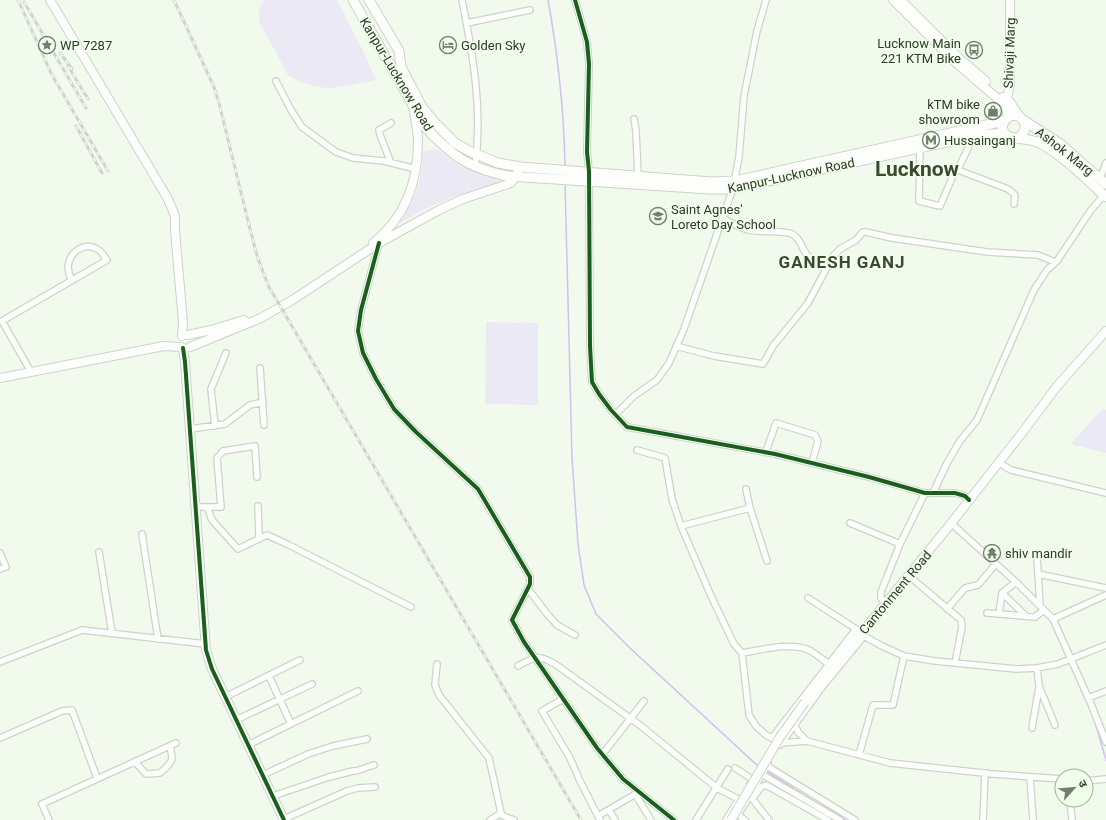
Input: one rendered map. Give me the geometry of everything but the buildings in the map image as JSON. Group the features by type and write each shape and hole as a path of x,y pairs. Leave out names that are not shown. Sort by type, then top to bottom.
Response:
{"main road":[{"name":"Kanpur-Lucknow Road","path":"353,0 426,128 455,156 475,167 489,172 515,177 559,175 578,176 589,172 734,185"},
{"name":"Kanpur-Lucknow Road","path":"369,0 399,51 401,67 422,106 431,118 455,143 477,155 498,163 559,175"},
{"path":"391,65 400,61"},
{"path":"1012,115 1021,118 1025,123 1025,130 1020,136 1017,138 1010,137 1005,133 1003,128 1006,119 1012,115"},
{"name":"Ashok Marg","path":"1021,118 1059,143 1103,181"},
{"name":"Kanpur-Lucknow Road","path":"805,170 1006,119"},
{"name":"Kanpur-Lucknow Road","path":"578,176 588,182 710,190 974,136 1005,133"},
{"name":"Ashok Marg","path":"1017,138 1039,143 1060,156 1105,196"}],"street":[{"path":"50,0 168,199 175,216 184,336 178,343 186,348"},
{"path":"462,0 476,76 479,116 475,167"},
{"path":"575,0 587,42 589,64 587,152 589,172 590,346 592,382 599,394 627,427 766,452 869,477 925,493 955,493 965,496 969,500"},
{"path":"615,414 634,396 657,380 668,363 684,329 734,185 739,157 744,96 757,31 766,0"},
{"path":"893,0 959,58 1021,118"},
{"path":"897,0 936,39"},
{"path":"901,0 936,39"},
{"name":"Shivaji Marg","path":"1006,102 1010,85 1010,0"},
{"path":"467,23 530,10"},
{"path":"276,81 291,110 302,127 336,152 354,158 390,162 416,169"},
{"path":"1006,102 1006,119"},
{"path":"0,378 164,346 184,336 236,323 257,315 296,294 363,251 395,222 412,189 416,169 418,139 414,119 414,107"},
{"path":"634,119 638,176"},
{"path":"390,162 379,130 392,122"},
{"path":"920,148 919,201 940,206 955,171 974,136"},
{"path":"1103,181 1106,162"},
{"path":"164,346 186,348 261,318 294,299 379,243 439,210 464,199 511,183 521,167"},
{"path":"956,170 1008,189 1015,195 1014,204"},
{"path":"933,493 947,463 960,441 978,420 1034,290 1047,270 1055,262 1105,196"},
{"path":"723,218 737,226 749,230 791,234 800,241 809,258 828,264"},
{"path":"676,346 714,356 763,364 774,346 808,303 833,256 840,249 856,240 864,232 892,238 987,252 1038,256 1055,262"},
{"path":"379,243 361,310 358,331 363,353 376,379 394,409 416,432 478,489 530,577 529,586 522,603 512,620 563,699 602,755 623,779 637,793 672,819"},
{"path":"31,372 2,321 107,260 99,250 90,247 81,248 71,254 68,271 72,280"},
{"name":"Cantonment Road","path":"1069,370 1073,362 1106,324"},
{"name":"Cantonment Road","path":"731,820 780,737 804,702 909,576 1069,370 1106,331"},
{"path":"184,336 193,341 186,348 185,362 206,644 212,669 284,820 326,799 347,791 358,788 375,787"},
{"path":"215,426 211,389 226,353"},
{"path":"260,368 264,425"},
{"path":"190,429 226,424 250,405 263,402"},
{"path":"766,452 776,423 815,436 818,441 812,463"},
{"path":"195,507 221,507 217,458 223,451 255,446 257,477"},
{"path":"637,450 665,458 672,499 681,526 714,603 734,644 742,653 749,714 756,726 766,735 781,744 806,741 890,763 1054,778"},
{"path":"998,463 1011,470 1106,493"},
{"path":"746,488 750,508 767,561"},
{"path":"886,604 881,598 881,592 900,544 925,493"},
{"path":"258,506 259,539"},
{"path":"207,507 212,520 238,549 266,535 287,544 410,607"},
{"path":"681,526 750,508"},
{"path":"850,523 900,544"},
{"path":"951,523 1016,582 1053,619 1106,742"},
{"path":"142,534 158,639"},
{"path":"99,552 112,633"},
{"path":"0,553 6,567 0,570"},
{"path":"987,613 1035,617 1042,608 1037,556"},
{"path":"947,609 965,588 978,585 996,564"},
{"path":"1038,574 1106,588"},
{"path":"909,576 961,620 962,627 955,663"},
{"path":"999,614 1002,593 1016,582"},
{"path":"529,586 548,615 557,625 575,635"},
{"path":"1002,593 1026,616"},
{"path":"1053,619 1106,595"},
{"path":"808,598 882,646 904,656 1016,669 1037,668 1058,664 1106,645"},
{"path":"0,662 82,630 206,644"},
{"path":"772,738 829,664 861,633"},
{"path":"751,798 767,766 794,724 861,633"},
{"path":"742,653 780,647 800,647 810,651 829,664"},
{"path":"859,755 873,705 893,705 904,656"},
{"path":"518,666 535,657 544,658 555,664 630,718 716,787 746,803"},
{"path":"225,697 300,660"},
{"path":"437,664 435,685 439,695 489,758 501,812 503,816 514,820"},
{"path":"1032,728 1039,686 1037,668"},
{"path":"269,676 291,724"},
{"path":"236,720 312,684"},
{"path":"1039,686 1055,725"},
{"path":"248,744 358,691"},
{"path":"1088,698 1106,691"},
{"path":"563,699 542,710 570,758 599,818 637,793"},
{"path":"602,755 644,701"},
{"path":"0,738 62,711 72,710 97,778"},
{"path":"790,715 799,734 806,741"},
{"path":"263,775 308,754 333,746 367,739"},
{"path":"48,820 42,804 97,778 173,745 173,758 171,763 160,773 146,774 135,762"},
{"path":"273,796 329,777 374,765"},
{"path":"767,766 855,820"},
{"path":"696,820 728,768"},
{"path":"726,820 752,779 735,768"},
{"path":"983,820 985,773"},
{"path":"762,775 840,820"},
{"path":"1030,777 1033,820"},
{"path":"1094,780 1106,779"},
{"path":"745,820 737,818 746,803 761,787 766,785 828,820"},
{"path":"637,793 651,820"},
{"path":"751,798 769,820"},
{"path":"1071,808 1072,820"},
{"path":"609,810 615,820"},
{"path":"490,820 501,812"}],"shaded area":[{"path":"264,0 337,0 376,80 341,87 325,88 302,83 292,78 288,75 259,21 259,10"},
{"path":"437,149 460,166 498,178 500,182 453,197 423,210 399,224 409,207 419,181 422,152"},
{"path":"486,322 538,323 538,405 485,404"},
{"path":"1102,409 1106,410 1106,453 1071,444"}],"waterway":[{"path":"548,0 560,83 565,167"},
{"path":"565,183 572,458 578,544 584,585 596,614 631,649 759,767"},
{"path":"1095,722 1106,760"},
{"path":"766,771 815,802"},
{"path":"841,818 845,820"}],"railway":[{"path":"18,0 52,75 108,171"},
{"path":"174,0 214,87 258,259 269,287 581,820"},
{"path":"24,2 86,108"},
{"path":"60,53 72,69"},
{"path":"68,66 88,99"},
{"path":"76,126 102,173"}],"cycle path":[{"path":"575,0 587,42 589,64 587,152 589,171 590,346 592,382 611,410 627,427 775,454 869,477 925,493 955,493 965,496 969,500"},
{"path":"379,243 361,310 358,331 363,353 376,379 394,409 416,432 478,489 530,577 530,584 512,620 524,642 597,748 623,779 674,820"},
{"path":"183,348 206,650 212,669 284,820"}],"place":[{"name":"WP 7287","path":"47,45"},
{"name":"Golden Sky","path":"448,45"},
{"name":"Lucknow Main 221 KTM Bike","path":"974,50"},
{"name":"kTM bike showroom","path":"993,111"},
{"name":"Hussainganj","path":"931,140"},
{"name":"Saint Agnes' Loreto Day School","path":"658,216"},
{"name":"shiv mandir","path":"992,553"}],"district":[{"name":"Lucknow","path":"917,169"},
{"name":"GANESH GANJ","path":"842,262"}]}
